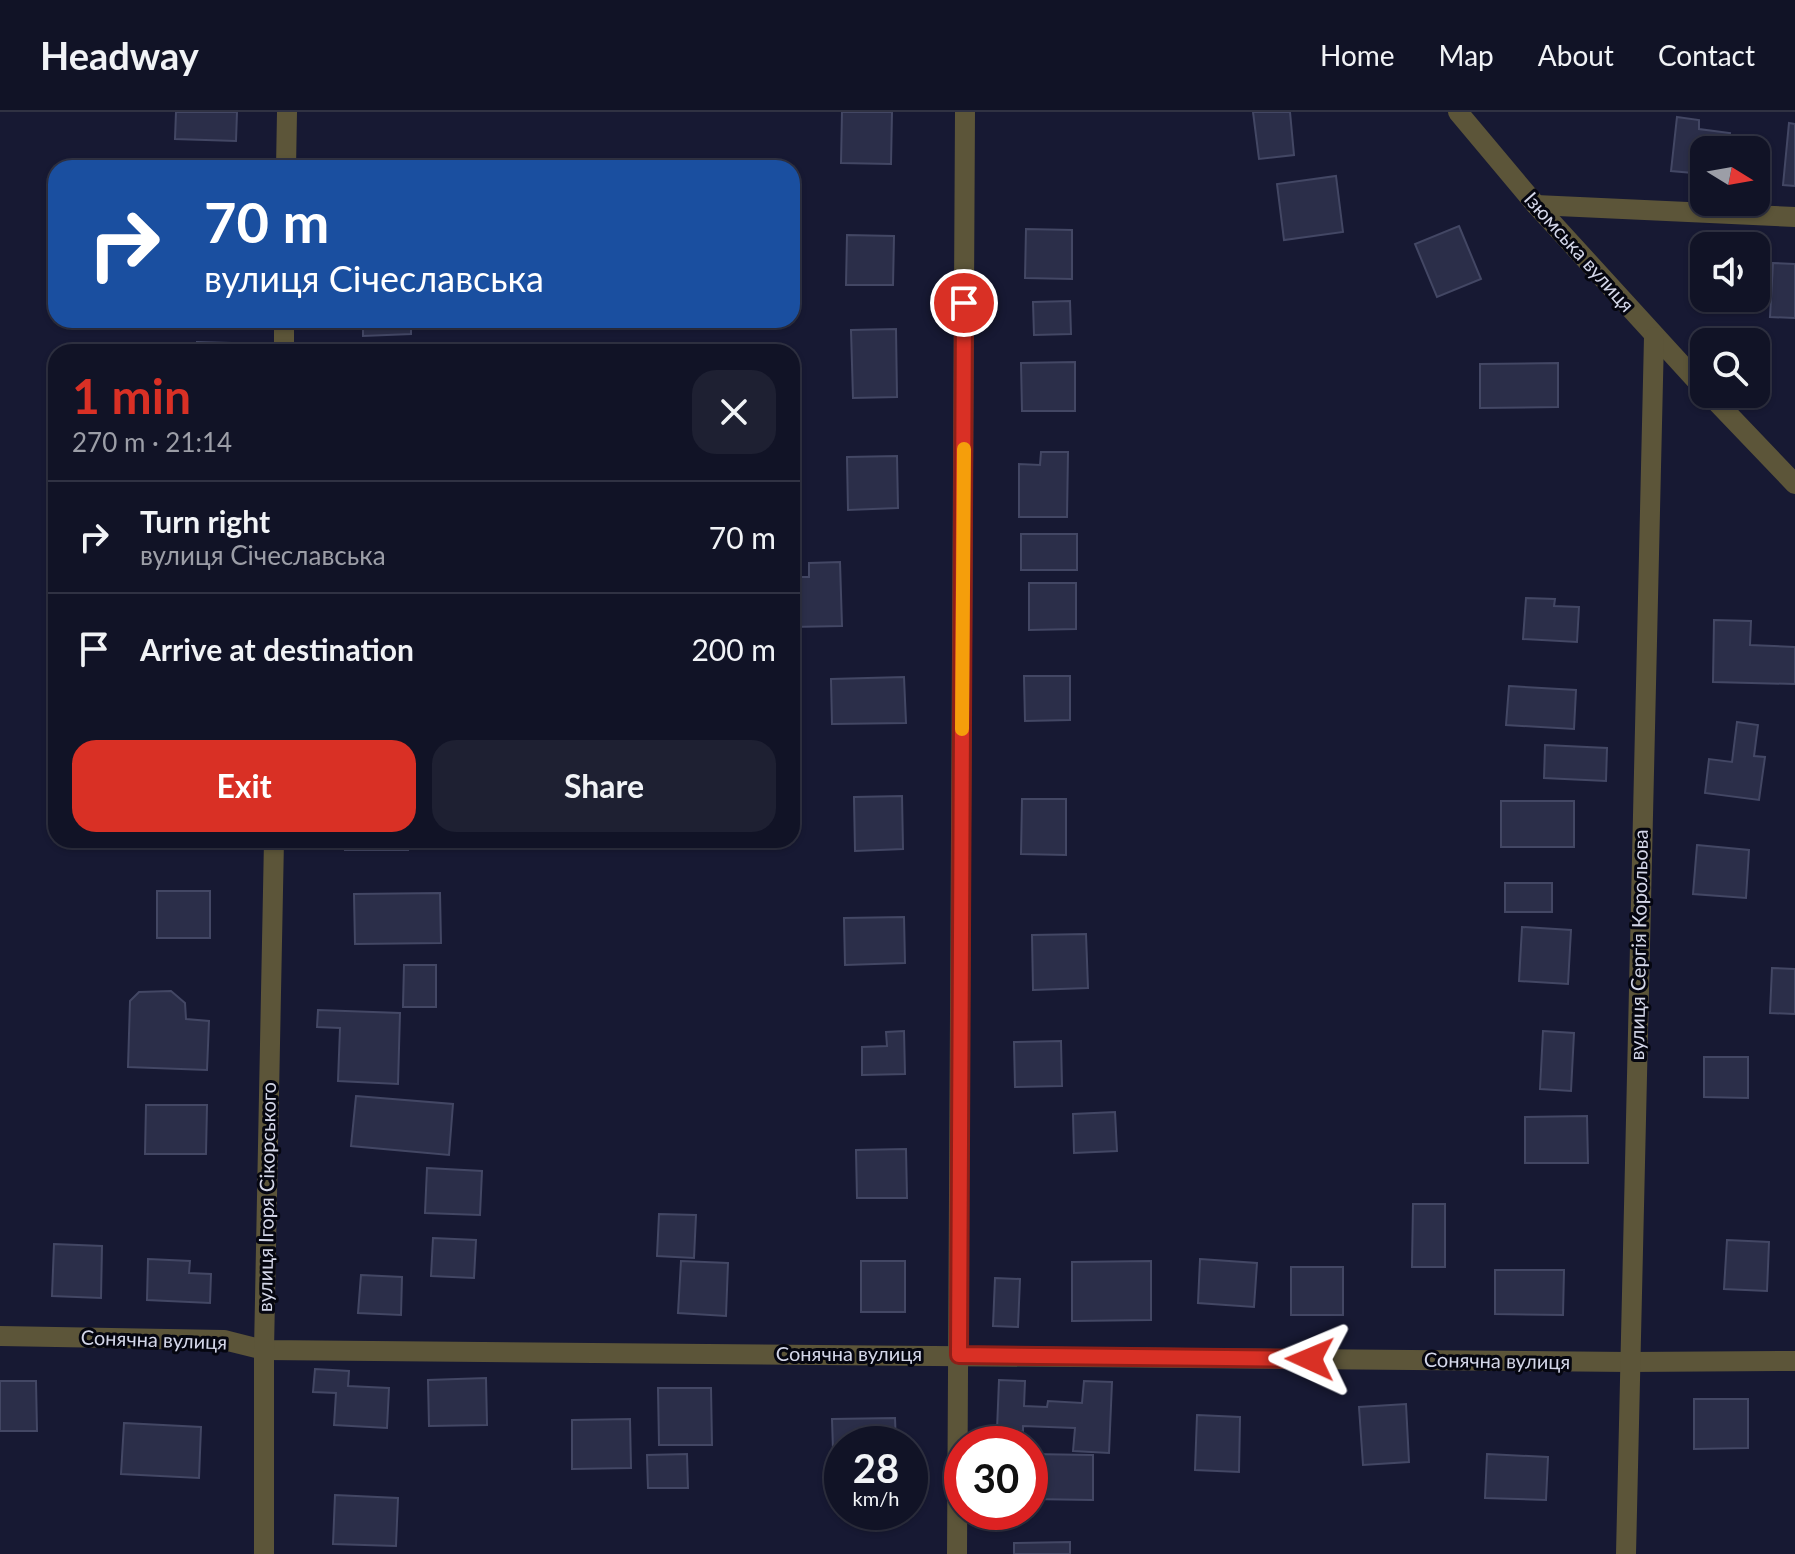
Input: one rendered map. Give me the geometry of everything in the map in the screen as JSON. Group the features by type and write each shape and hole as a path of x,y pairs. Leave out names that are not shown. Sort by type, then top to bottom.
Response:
{"street":[{"path":"286,160 287,112"},
{"path":"957,1554 965,112"},
{"name":"Ізюмська вулиця","path":"1458,112 1536,205 1690,374"},
{"path":"1536,205 1795,217"},
{"name":"вулиця Сергія Корольова","path":"1626,1554 1654,337"},
{"path":"1722,408 1795,484"},
{"name":"вулиця Ігоря Сікорського","path":"264,1554 264,1350 274,848"},
{"name":"Сонячна вулиця","path":"0,1336 224,1340 264,1350 1795,1361"}],"building":[{"path":"176,112 237,112 236,141 175,139"},
{"path":"842,112 892,112 891,164 841,163"},
{"path":"1253,112 1290,112 1294,155 1259,159"},
{"path":"1677,117 1699,120 1699,129 1730,133 1730,136 1690,136 1690,173 1671,171"},
{"path":"1789,123 1795,124 1795,186 1783,185"},
{"path":"1336,176 1343,232 1284,240 1277,184"},
{"path":"1459,226 1481,279 1437,297 1415,244"},
{"path":"1026,229 1072,230 1072,279 1025,278"},
{"path":"847,235 894,236 893,285 846,285"},
{"path":"1773,263 1795,264 1795,318 1770,317"},
{"path":"1070,301 1071,334 1034,335 1033,302"},
{"path":"363,328 411,328 411,334 363,336"},
{"path":"896,329 897,397 853,398 851,330"},
{"path":"197,342 231,343 231,344"},
{"path":"1075,362 1075,411 1022,411 1021,363"},
{"path":"1558,363 1558,407 1480,408 1480,364"},
{"path":"1041,452 1068,452 1067,517 1019,517 1019,464 1040,465"},
{"path":"897,456 898,508 848,510 847,457"},
{"path":"1021,534 1077,534 1077,570 1021,570"},
{"path":"840,562 842,626 800,627 800,577 809,577 809,563"},
{"path":"1029,583 1076,583 1076,629 1029,630"},
{"path":"1526,598 1555,599 1554,606 1579,607 1577,642 1523,639"},
{"path":"1714,620 1751,621 1750,645 1795,647 1795,684 1713,682"},
{"path":"1024,676 1070,676 1070,720 1025,721"},
{"path":"904,677 906,723 832,724 831,679"},
{"path":"1509,686 1576,690 1574,729 1506,725"},
{"path":"1737,722 1758,725 1754,756 1765,757 1759,800 1705,793 1709,759 1732,762"},
{"path":"1545,745 1607,748 1606,781 1544,778"},
{"path":"902,796 903,849 855,851 854,797"},
{"path":"1022,799 1066,799 1066,855 1021,854"},
{"path":"1501,801 1574,801 1574,847 1501,847"},
{"path":"1697,845 1749,850 1746,898 1693,894"},
{"path":"345,848 408,848 408,850"},
{"path":"1505,883 1552,883 1552,912 1505,912"},
{"path":"157,891 210,891 210,938 157,938"},
{"path":"440,893 441,943 355,944 354,894"},
{"path":"904,917 905,963 845,965 844,918"},
{"path":"1522,927 1571,930 1568,984 1519,981"},
{"path":"1086,934 1088,988 1033,990 1032,935"},
{"path":"404,965 436,965 436,1007 403,1007"},
{"path":"1772,968 1795,969 1795,1014 1770,1013"},
{"path":"171,991 185,1003 186,1019 209,1021 207,1070 128,1067 130,1001 139,992"},
{"path":"318,1010 400,1013 398,1084 338,1081 340,1028 317,1027"},
{"path":"904,1031 905,1074 862,1075 862,1047 887,1046 886,1032"},
{"path":"1543,1031 1574,1033 1571,1091 1540,1089"},
{"path":"1061,1041 1062,1086 1015,1087 1014,1042"},
{"path":"1704,1057 1748,1057 1748,1098 1704,1097"},
{"path":"356,1096 453,1104 449,1155 351,1146"},
{"path":"146,1105 207,1105 206,1154 145,1154"},
{"path":"1115,1112 1117,1151 1074,1153 1073,1114"},
{"path":"1587,1116 1588,1163 1525,1163 1525,1117"},
{"path":"906,1149 907,1198 857,1198 856,1150"},
{"path":"427,1168 482,1171 480,1215 425,1213"},
{"path":"1413,1204 1445,1204 1445,1267 1412,1267"},
{"path":"659,1214 696,1215 694,1258 657,1256"},
{"path":"433,1238 476,1240 474,1278 431,1276"},
{"path":"1727,1240 1769,1242 1767,1291 1724,1289"},
{"path":"54,1244 102,1246 101,1298 52,1296"},
{"path":"148,1259 190,1261 189,1273 211,1274 210,1303 147,1300"},
{"path":"1200,1259 1257,1263 1254,1307 1198,1303"},
{"path":"681,1261 728,1263 726,1316 678,1313"},
{"path":"861,1261 905,1261 905,1312 861,1312"},
{"path":"1151,1261 1151,1320 1072,1321 1072,1262"},
{"path":"1291,1267 1343,1267 1343,1315 1291,1315"},
{"path":"1495,1270 1564,1270 1563,1315 1495,1314"},
{"path":"361,1275 402,1277 401,1315 358,1313"},
{"path":"995,1278 1020,1279 1018,1327 993,1326"},
{"path":"315,1369 349,1371 348,1386 389,1388 387,1428 334,1425 336,1393 313,1392"},
{"path":"486,1378 487,1425 429,1426 428,1380"},
{"path":"999,1380 1025,1381 1024,1406 1047,1407 1048,1401 1082,1403 1084,1381 1112,1382 1109,1453 1073,1451 1075,1428 997,1426"},
{"path":"0,1381 36,1381 37,1431 0,1431"},
{"path":"658,1388 711,1388 712,1445 659,1445"},
{"path":"1694,1399 1748,1399 1748,1448 1694,1449"},
{"path":"1406,1404 1409,1462 1363,1465 1359,1407"},
{"path":"1197,1415 1240,1417 1239,1472 1195,1470"},
{"path":"895,1418 895,1426 832,1426 832,1419"},
{"path":"630,1419 631,1468 572,1469 572,1420"},
{"path":"124,1423 201,1427 199,1478 121,1474"},
{"path":"687,1454 688,1488 648,1488 647,1455"},
{"path":"1048,1454 1093,1455 1093,1500 1048,1499"},
{"path":"1487,1454 1548,1457 1546,1500 1485,1498"},
{"path":"335,1495 398,1498 396,1546 333,1544"},
{"path":"1070,1542 1070,1554 1014,1554 1014,1543"}],"slow traffic":[{"path":"962,729 964,449"}],"route":[{"path":"964,303 959,1355 1310,1359"}]}
